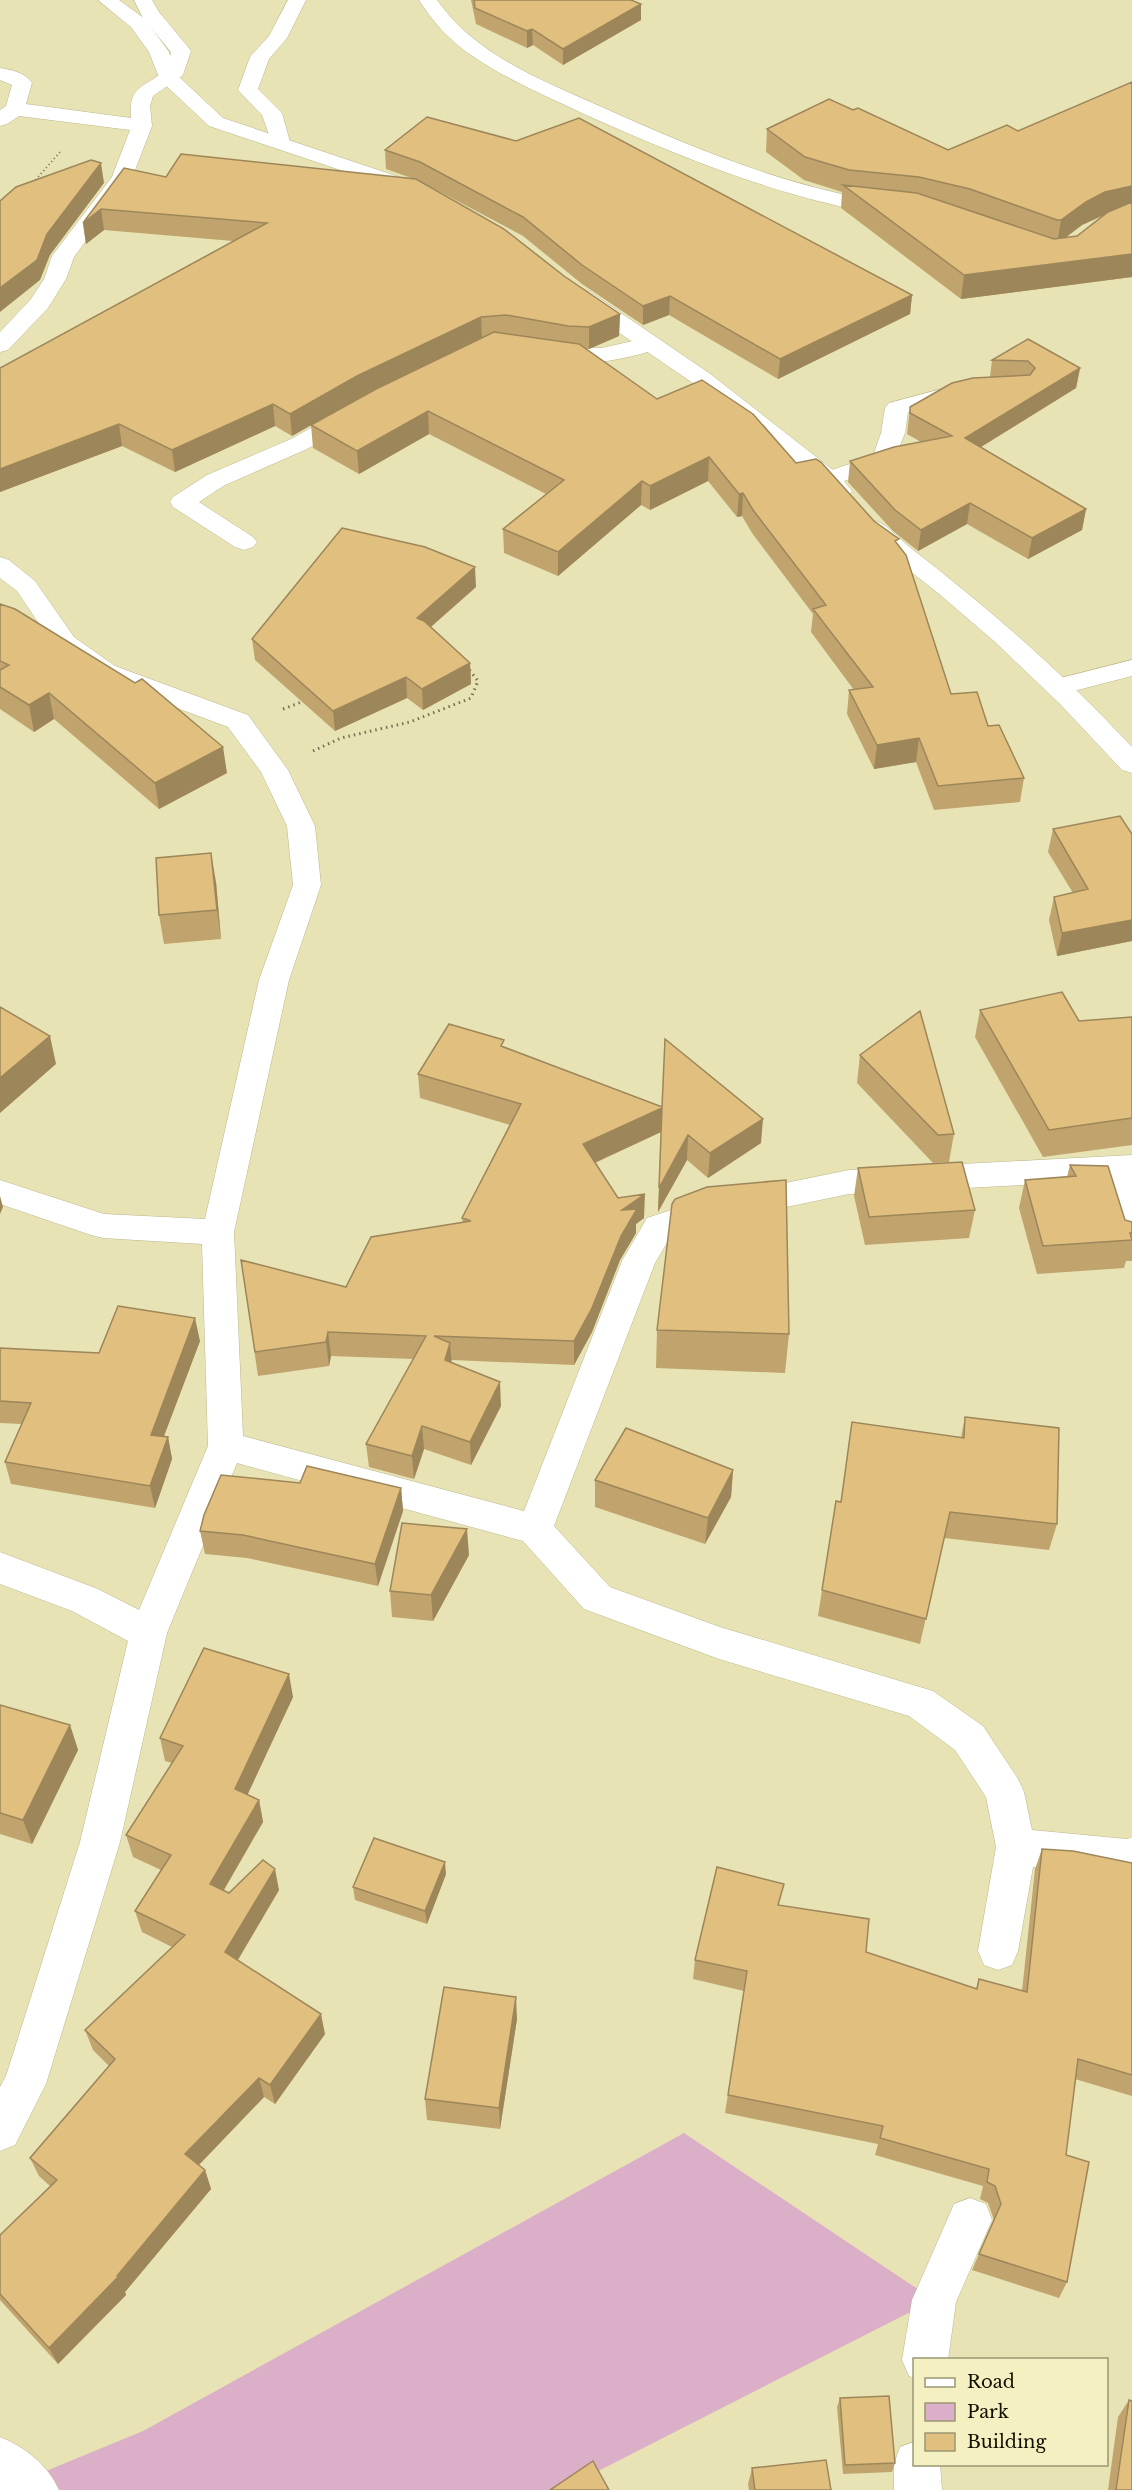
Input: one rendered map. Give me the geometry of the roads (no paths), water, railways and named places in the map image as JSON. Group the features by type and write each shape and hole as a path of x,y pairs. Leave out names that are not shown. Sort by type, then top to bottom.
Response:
{"street":[{"path":"106,0 138,23 159,52 167,76 216,122 413,187 432,197"},
{"path":"0,345 40,303 55,279 63,256 122,178 142,126 140,106 144,93 176,71 181,51 150,14 143,0"},
{"path":"280,142 272,113 248,90 260,57 277,38 297,0"},
{"path":"428,0 435,14 469,45 553,92 623,124 714,163 807,192 844,201 904,207"},
{"path":"0,74 11,76 22,83 7,115 98,118 142,126"},
{"path":"565,284 701,378 829,479 882,538 959,597 1027,655 1132,764"},
{"path":"537,351 590,357 609,356 650,344"},
{"path":"829,479 883,460 893,434 897,408 969,389 981,389"},
{"path":"244,542 182,502 216,480 299,444 368,405"},
{"path":"0,565 26,586 65,643 106,672 238,721 274,770 301,826 307,885 274,980 218,1232 226,1446 148,1633 100,1842 25,2084 0,2130"},
{"path":"1058,687 1132,668"},
{"path":"535,1529 639,1262 659,1227 702,1212 849,1182 1122,1168 1132,1238"},
{"path":"0,1192 103,1226 218,1232"},
{"path":"226,1446 535,1529 597,1598 719,1642 920,1704 969,1738 1004,1792 1016,1846 998,1951"},
{"path":"0,1568 85,1600 148,1633"},
{"path":"1016,1846 1127,1857 1132,1855"},
{"path":"925,2358 934,2300 970,2220"},
{"path":"0,2460 35,2490"},
{"path":"917,2466 918,2490"}]}
